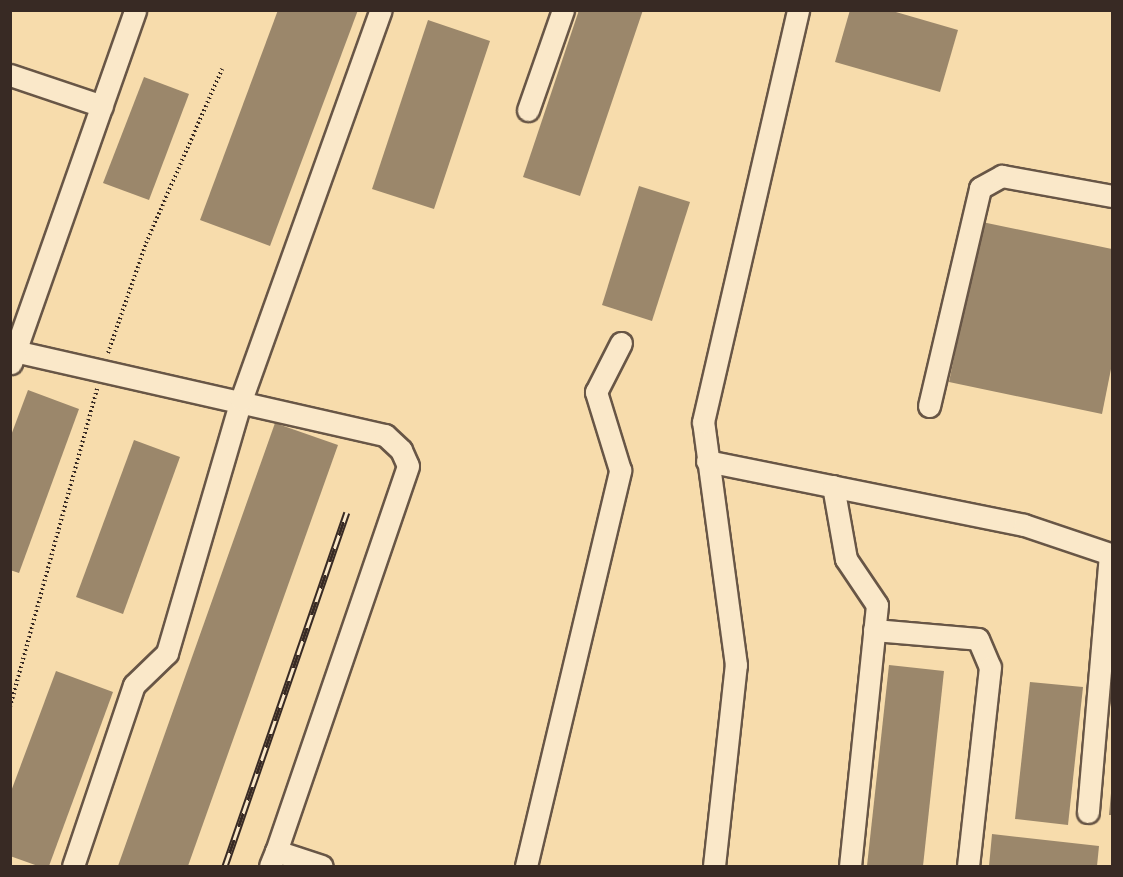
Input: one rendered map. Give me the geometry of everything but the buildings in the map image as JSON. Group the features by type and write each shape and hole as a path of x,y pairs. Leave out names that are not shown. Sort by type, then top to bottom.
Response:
{"lane":[{"path":"135,10 12,355 241,400 385,435 408,466 273,859 322,867"},
{"path":"73,867 134,686 167,653 241,400 381,10"},
{"path":"528,110 563,10"},
{"path":"714,867 736,665 703,422 798,10"},
{"path":"10,75 102,106"},
{"path":"928,406 980,188 1002,176 1113,196"},
{"path":"526,867 621,470 596,392 621,343"},
{"path":"707,460 1024,525 1110,554 1088,812"},
{"path":"833,486 846,559 877,605 850,867"},
{"path":"874,630 978,639 990,667 968,867"}],"railway":[{"path":"225,866 347,512"}]}
